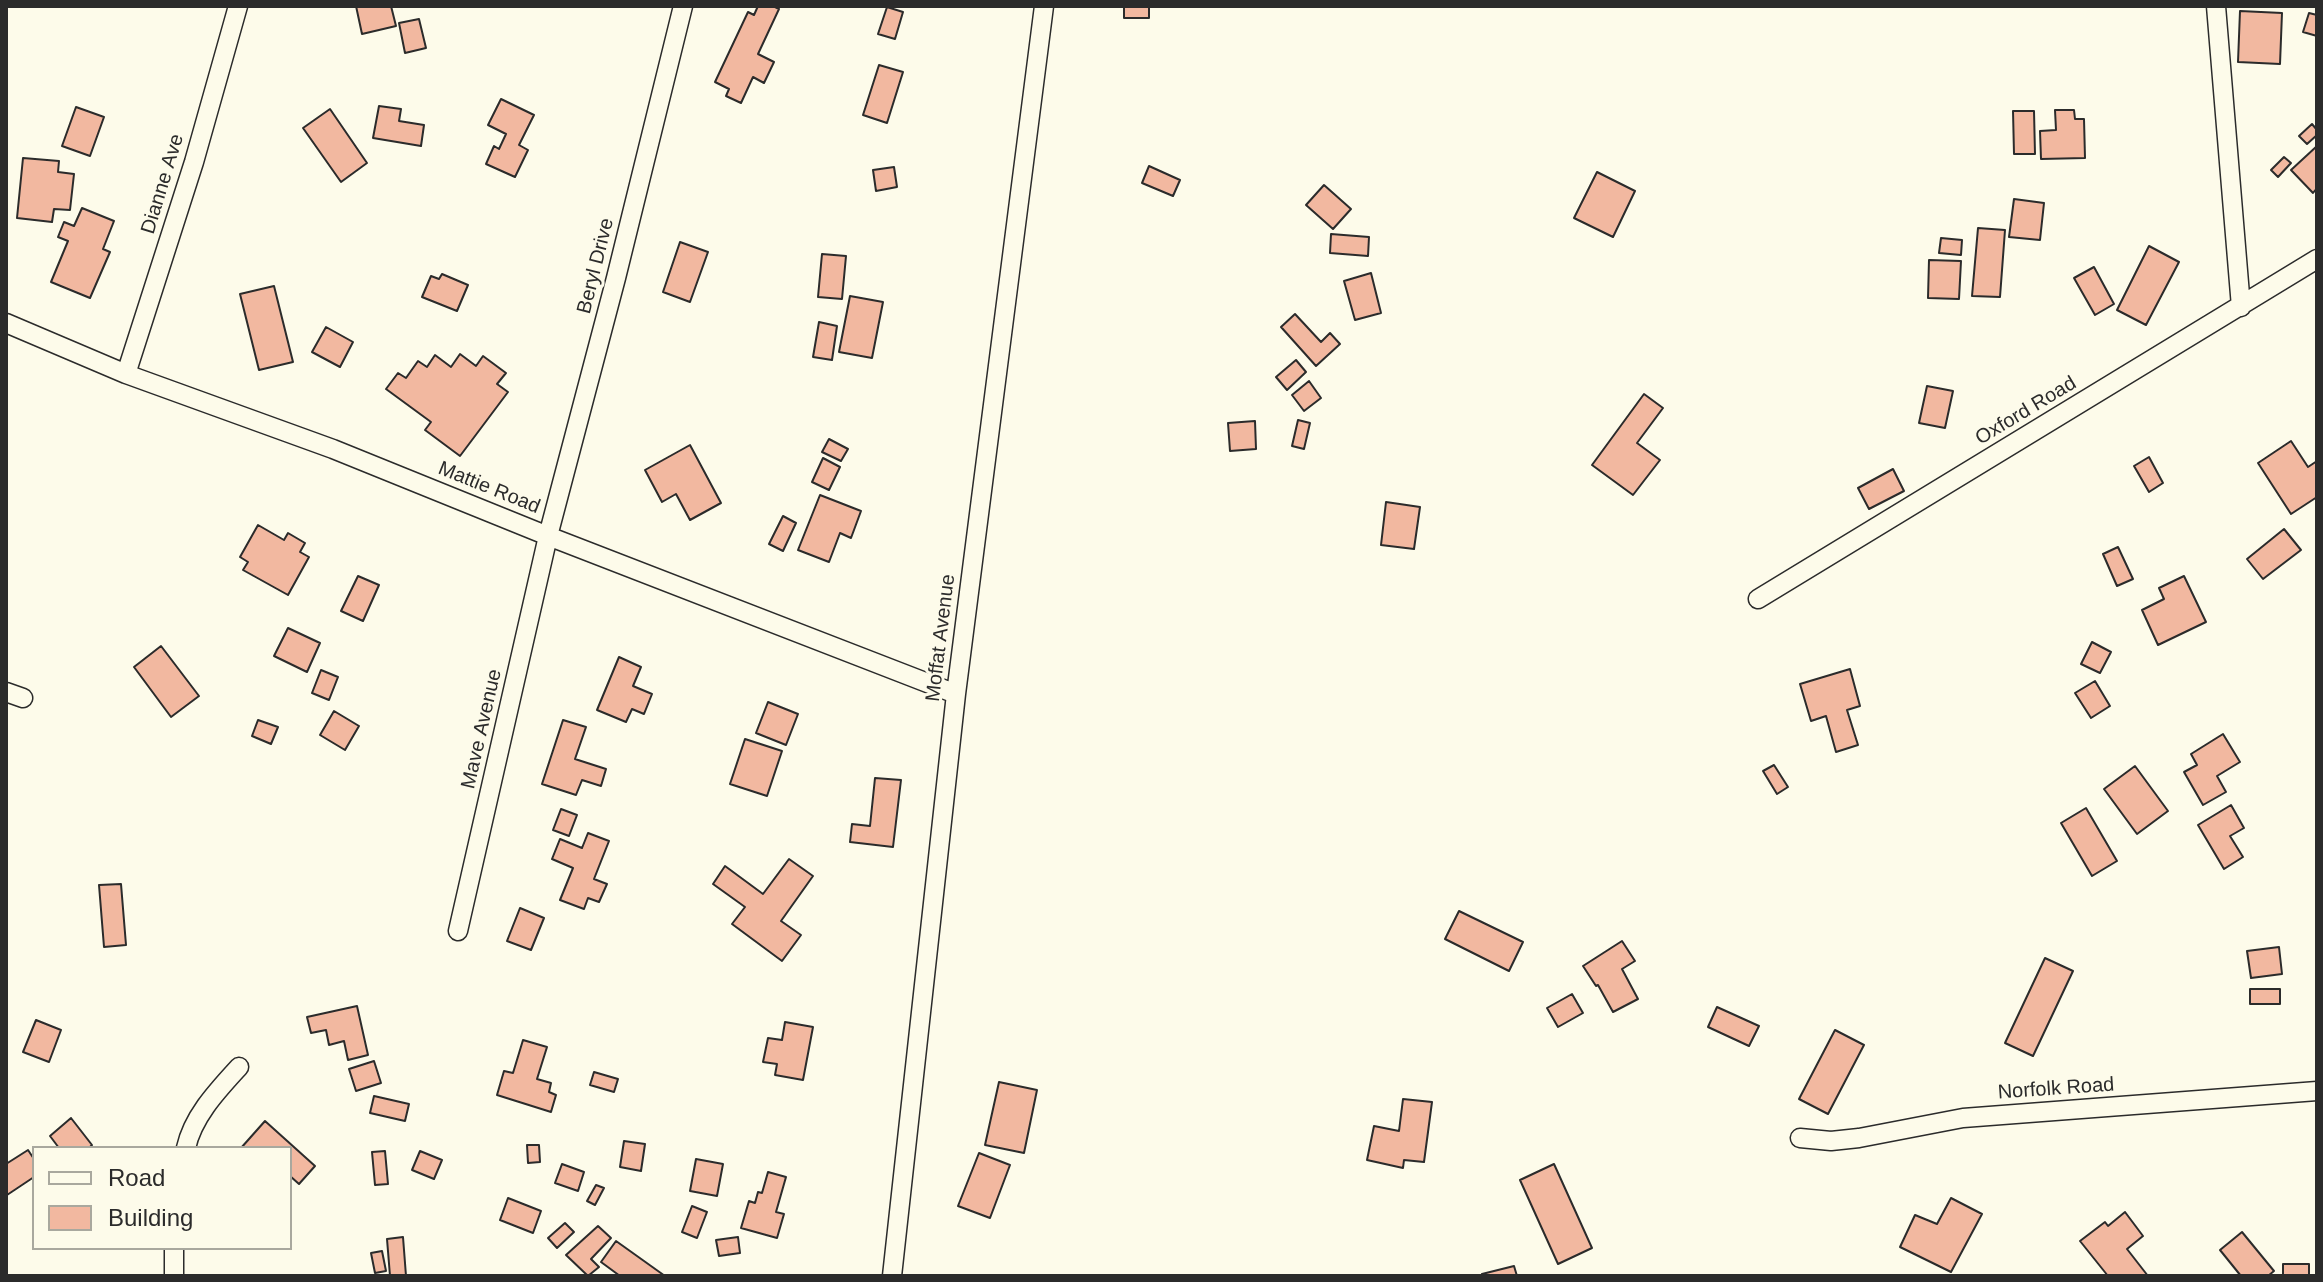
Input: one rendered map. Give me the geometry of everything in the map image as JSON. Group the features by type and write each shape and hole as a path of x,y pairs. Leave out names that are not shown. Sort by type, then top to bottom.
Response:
{"street":[{"name":"Dianne Ave","path":"126,374 194,162 238,6"},
{"name":"Beryl Drive","path":"548,536 683,6"},
{"name":"Moffat Avenue","path":"892,1276 956,694 1044,6"},
{"path":"2216,6 2241,307"},
{"name":"Oxford Road","path":"1758,599 2317,259"},
{"name":"Mattie Road","path":"6,323 126,374 333,449 956,694"},
{"name":"Mave Avenue","path":"458,931 548,536"},
{"path":"186,1146 213,1095 239,1067"},
{"name":"Norfolk Road","path":"1800,1138 1831,1141 1963,1118 2317,1091"},
{"path":"174,1250 174,1276"}],"building":[{"path":"356,6 391,6 396,26 362,34"},
{"path":"758,6 779,9 758,54 774,62 764,83 753,77 741,103 726,96 729,89 715,82 748,12 754,15"},
{"path":"1124,6 1149,6 1149,18 1124,18"},
{"path":"887,7 903,12 895,39 878,34"},
{"path":"2240,11 2282,13 2280,64 2238,62"},
{"path":"2309,13 2317,15 2317,36 2303,32"},
{"path":"419,19 426,48 405,53 399,23"},
{"path":"879,65 903,72 887,123 863,115"},
{"path":"501,99 534,115 519,145 528,150 515,177 486,164 494,146 499,149 506,134 488,125"},
{"path":"379,106 401,109 399,121 424,125 421,146 373,138"},
{"path":"76,107 104,117 90,156 62,146"},
{"path":"330,109 367,163 341,182 303,128"},
{"path":"2055,110 2074,110 2075,119 2084,119 2085,158 2041,159 2040,131 2056,130"},
{"path":"2013,111 2034,111 2035,154 2014,154"},
{"path":"2312,124 2317,135 2307,144 2299,136"},
{"path":"2317,146 2317,188 2313,193 2291,170"},
{"path":"2284,157 2291,163 2278,177 2271,170"},
{"path":"23,158 59,161 58,172 74,174 70,210 54,209 52,222 17,218"},
{"path":"1149,166 1180,180 1173,196 1142,183"},
{"path":"894,167 897,187 876,191 873,170"},
{"path":"1597,172 1635,191 1613,237 1574,218"},
{"path":"1324,185 1351,209 1333,229 1306,205"},
{"path":"2014,199 2044,203 2040,240 2009,237"},
{"path":"82,208 114,221 103,249 110,252 90,298 51,282 68,241 58,237 64,222 74,226"},
{"path":"1978,228 2005,230 2000,297 1972,296"},
{"path":"1331,234 1369,237 1368,256 1330,253"},
{"path":"1941,238 1962,240 1961,255 1939,253"},
{"path":"680,242 708,252 690,302 663,292"},
{"path":"2149,246 2179,262 2146,325 2117,310"},
{"path":"822,254 846,256 842,299 818,297"},
{"path":"1929,260 1961,261 1959,299 1928,298"},
{"path":"2094,267 2114,304 2095,315 2074,278"},
{"path":"1371,273 1381,313 1355,320 1344,281"},
{"path":"442,274 468,285 457,311 422,297 431,276 439,279"},
{"path":"274,286 293,362 259,370 240,294"},
{"path":"850,296 883,302 872,358 839,352"},
{"path":"1295,314 1321,342 1330,333 1340,344 1316,366 1281,327"},
{"path":"819,322 837,326 832,360 813,357"},
{"path":"326,327 353,342 340,367 312,352"},
{"path":"460,354 476,366 483,356 506,373 497,384 508,392 460,456 425,430 431,422 386,389 398,373 406,378 418,361 427,367 435,355 451,367"},
{"path":"1296,360 1306,372 1287,390 1276,377"},
{"path":"1309,381 1321,398 1304,411 1292,395"},
{"path":"1927,386 1953,391 1945,428 1919,423"},
{"path":"1644,394 1663,408 1637,443 1660,460 1633,495 1592,465"},
{"path":"1298,420 1310,423 1304,449 1292,446"},
{"path":"1255,421 1256,449 1230,451 1228,423"},
{"path":"829,439 848,449 841,461 822,452"},
{"path":"2291,441 2308,467 2317,461 2317,497 2291,514 2258,463"},
{"path":"690,445 721,503 690,520 676,494 662,502 645,470"},
{"path":"2149,457 2163,483 2149,492 2134,466"},
{"path":"823,458 840,467 829,490 812,482"},
{"path":"1893,469 1904,491 1869,509 1858,488"},
{"path":"820,495 861,511 851,538 840,533 829,562 798,550"},
{"path":"1386,502 1420,507 1414,549 1381,545"},
{"path":"783,516 796,523 783,551 769,544"},
{"path":"258,525 284,540 288,533 305,543 300,552 309,557 288,595 243,570 248,562 240,557"},
{"path":"2284,529 2301,550 2263,579 2247,559"},
{"path":"2118,547 2133,579 2117,586 2103,554"},
{"path":"358,576 379,585 363,621 341,611"},
{"path":"2184,576 2206,622 2158,645 2142,610 2164,599 2159,588"},
{"path":"288,628 320,643 307,672 274,656"},
{"path":"2092,642 2111,652 2100,673 2081,664"},
{"path":"161,646 199,696 171,717 134,667"},
{"path":"619,657 641,667 633,686 652,694 644,714 632,709 626,722 597,710"},
{"path":"1850,669 1860,706 1847,710 1858,745 1836,752 1826,716 1811,721 1800,684"},
{"path":"321,670 338,677 329,700 312,693"},
{"path":"2095,681 2110,706 2091,718 2075,693"},
{"path":"768,702 798,714 786,745 756,733"},
{"path":"334,711 359,726 345,750 320,735"},
{"path":"258,720 278,727 271,744 252,736"},
{"path":"563,720 586,727 575,759 606,769 601,786 582,780 576,795 542,784"},
{"path":"2223,734 2240,762 2217,776 2226,792 2203,805 2184,772 2197,765 2191,754"},
{"path":"745,739 782,751 767,796 730,784"},
{"path":"1774,765 1788,787 1777,794 1763,771"},
{"path":"2135,766 2168,811 2137,834 2104,789"},
{"path":"875,778 901,780 893,847 850,842 852,824 870,826"},
{"path":"2231,805 2244,828 2230,836 2243,857 2224,869 2198,825"},
{"path":"2086,808 2117,861 2092,876 2061,823"},
{"path":"561,809 577,815 569,836 553,830"},
{"path":"588,833 609,841 594,879 607,884 599,902 588,898 584,909 560,900 573,868 552,859 560,839 582,848"},
{"path":"789,859 813,876 781,921 801,935 782,961 732,924 745,907 713,884 725,866 763,894"},
{"path":"121,884 126,945 104,947 99,885"},
{"path":"520,908 544,918 531,950 507,941"},
{"path":"1459,911 1523,942 1509,971 1445,939"},
{"path":"1622,941 1635,961 1622,969 1638,999 1613,1012 1583,966"},
{"path":"2279,947 2282,974 2251,978 2247,951"},
{"path":"2045,958 2073,971 2033,1056 2005,1043"},
{"path":"2250,989 2280,989 2280,1004 2250,1004"},
{"path":"1572,994 1583,1013 1558,1027 1547,1008"},
{"path":"357,1006 368,1055 348,1060 344,1041 329,1045 326,1030 311,1033 307,1017"},
{"path":"1717,1007 1759,1026 1749,1046 1708,1027"},
{"path":"36,1020 61,1030 49,1062 23,1052"},
{"path":"785,1022 813,1027 803,1080 775,1075 777,1064 763,1062 768,1038 782,1040"},
{"path":"1835,1030 1864,1045 1828,1114 1799,1099"},
{"path":"523,1040 547,1047 537,1079 551,1083 549,1092 556,1095 551,1112 497,1095 504,1071 513,1073"},
{"path":"374,1061 381,1083 356,1091 349,1069"},
{"path":"594,1072 618,1079 614,1092 590,1085"},
{"path":"999,1082 1037,1090 1024,1153 985,1145"},
{"path":"374,1096 409,1104 405,1121 370,1113"},
{"path":"1403,1099 1432,1102 1424,1162 1404,1160 1403,1168 1367,1160 1374,1126 1399,1131"},
{"path":"71,1118 92,1145 58,1146 50,1136"},
{"path":"265,1121 315,1166 299,1184 292,1178 292,1146 243,1146"},
{"path":"624,1141 645,1144 641,1171 620,1167"},
{"path":"527,1145 539,1145 540,1162 528,1163"},
{"path":"28,1150 32,1156 32,1178 7,1195 6,1164"},
{"path":"385,1151 388,1184 375,1185 372,1152"},
{"path":"420,1151 442,1160 434,1179 412,1170"},
{"path":"979,1153 1010,1165 990,1218 958,1206"},
{"path":"696,1159 723,1164 717,1196 690,1191"},
{"path":"562,1164 584,1172 578,1191 555,1183"},
{"path":"1554,1164 1592,1248 1558,1264 1520,1180"},
{"path":"768,1172 786,1177 776,1212 784,1214 777,1238 741,1228 749,1201 755,1203 758,1192 762,1193"},
{"path":"596,1185 604,1188 595,1205 587,1201"},
{"path":"508,1198 541,1211 533,1233 500,1220"},
{"path":"1951,1198 1982,1214 1951,1272 1900,1247 1915,1215 1937,1224"},
{"path":"692,1206 707,1212 697,1238 682,1232"},
{"path":"2125,1212 2143,1236 2127,1249 2148,1276 2108,1276 2080,1241 2105,1222 2108,1226"},
{"path":"565,1223 574,1232 557,1248 548,1238"},
{"path":"598,1226 611,1238 591,1259 599,1267 588,1276 566,1255"},
{"path":"2242,1232 2274,1271 2268,1276 2241,1276 2220,1250"},
{"path":"403,1237 406,1276 390,1276 387,1239"},
{"path":"738,1237 740,1253 719,1256 716,1240"},
{"path":"616,1241 665,1276 620,1276 601,1262"},
{"path":"382,1251 386,1271 375,1273 371,1253"},
{"path":"2283,1264 2309,1264 2309,1276 2283,1276"},
{"path":"1514,1266 1517,1276 1482,1274"}]}
